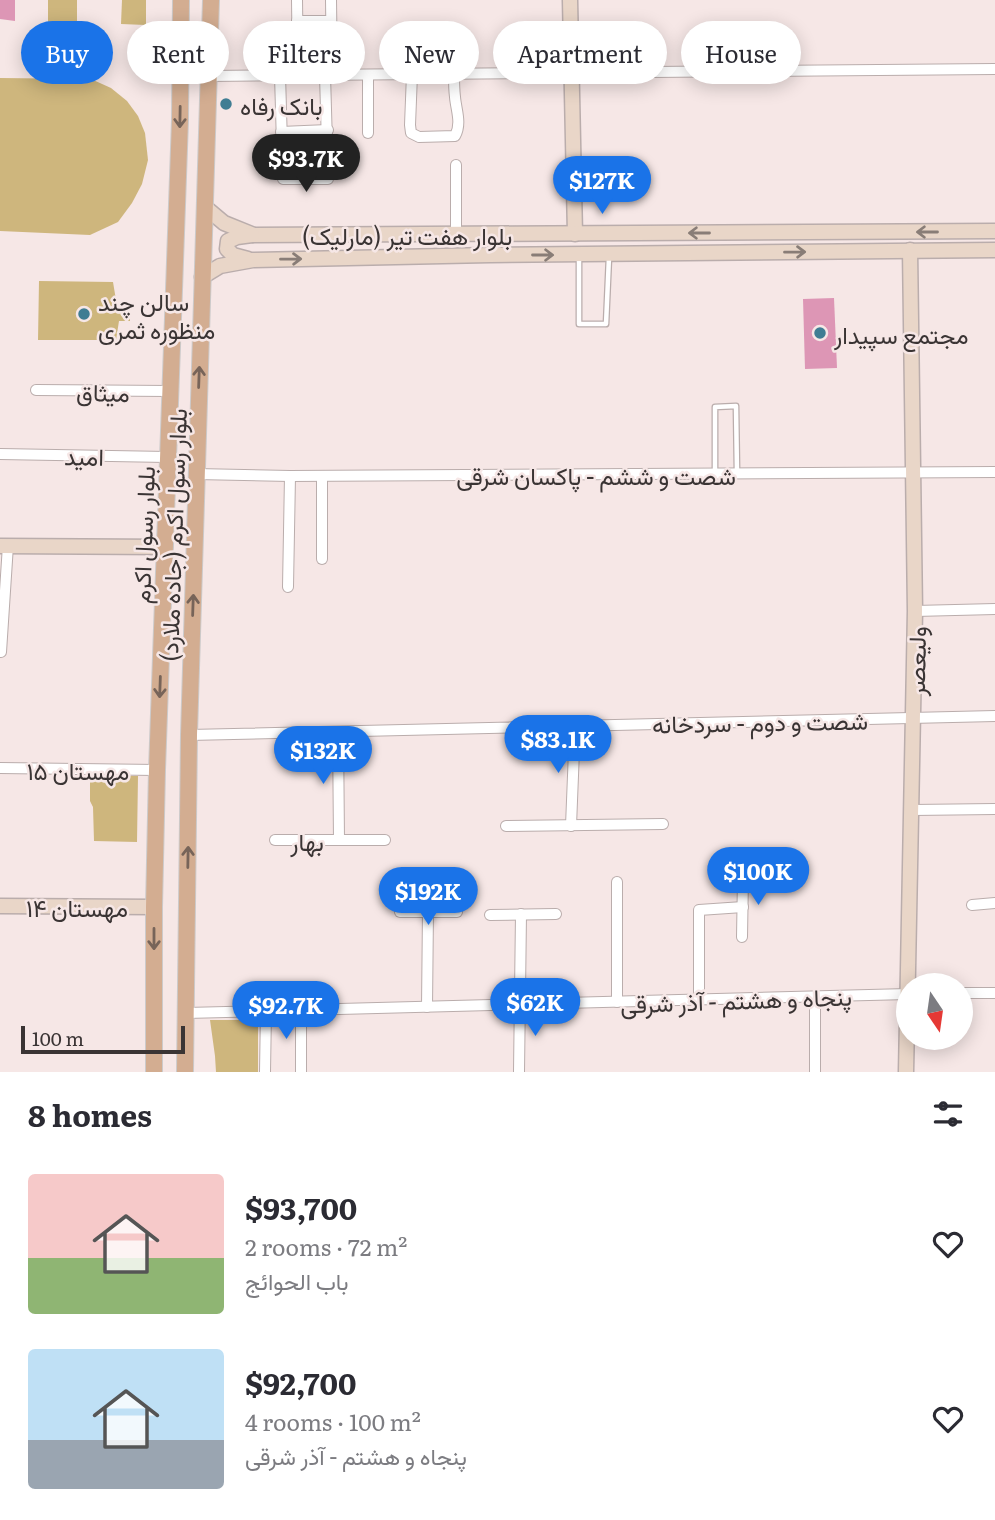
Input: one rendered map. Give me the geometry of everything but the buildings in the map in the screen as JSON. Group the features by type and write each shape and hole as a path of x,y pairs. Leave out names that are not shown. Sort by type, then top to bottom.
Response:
{"main road":[{"name":"بلوار رسول اکرم","path":"154,1072 157,770 180,120 181,0"},
{"name":"بلوار رسول اکرم (جاده ملارد)","path":"210,21 211,0"},
{"path":"570,0 571,21"},
{"name":"بلوار رسول اکرم (جاده ملارد)","path":"185,1072 189,735 209,84"},
{"path":"572,84 575,234"},
{"name":"بلوار هفت تیر (مارلیک)","path":"205,207 223,223 254,234 995,231"},
{"path":"253,260 233,255 227,249 228,241 254,234"},
{"name":"ولیعصر","path":"908,973 915,611 910,250"},
{"name":"بلوار هفت تیر (مارلیک)","path":"202,277 220,266 253,260 995,250"},
{"path":"4,545 165,547"},
{"name":"مهستان ۱۴","path":"0,906 154,907"},
{"name":"ولیعصر","path":"906,1072 907,1050"}],"street":[{"path":"297,0 297,21"},
{"path":"331,0 331,21"},
{"path":"667,72 995,69"},
{"path":"368,134 368,75 379,75"},
{"path":"280,84 283,179 328,179 328,84"},
{"path":"412,84 410,125 411,132 419,137 455,136 459,130 454,84"},
{"path":"281,132 328,130"},
{"path":"456,165 456,234"},
{"name":"میثاق","path":"36,390 169,391"},
{"name":"امید","path":"0,454 167,457"},
{"name":"شصت و ششم - پاکسان شرقی","path":"196,474 323,476 995,472"},
{"path":"288,587 290,476"},
{"path":"322,559 323,476"},
{"path":"1,652 4,545"},
{"path":"915,611 995,609"},
{"name":"شصت و دوم - سردخانه","path":"189,735 995,716"},
{"path":"571,826 575,725"},
{"name":"بهار","path":"338,732 339,840"},
{"name":"مهستان ۱۵","path":"0,768 157,770"},
{"path":"912,810 995,809"},
{"path":"506,826 663,824"},
{"name":"بهار","path":"275,840 385,840"},
{"path":"742,937 743,877"},
{"path":"617,882 617,1002"},
{"path":"972,905 995,903"},
{"path":"699,1000 699,910 743,907"},
{"path":"427,1007 428,911"},
{"path":"400,912 457,912"},
{"path":"519,1072 521,914"},
{"path":"490,915 556,914"},
{"path":"973,993 995,993"},
{"name":"پنجاه و هشتم - آذر شرقی","path":"186,1013 896,994"},
{"path":"815,996 815,1072"},
{"path":"301,1010 301,1072"},
{"path":"265,1072 266,1011"}],"lane":[{"path":"579,254 579,324 606,324 609,254"},
{"path":"715,474 715,407 736,407 737,473"}],"shaded area":[{"path":"48,0 77,0 77,21 48,21"},
{"path":"122,0 146,0 146,21 127,21 127,24 121,24"},
{"path":"0,78 21,78 21,84 102,84 127,101 138,116 145,133 148,160 142,184 118,222 90,235 0,231"},
{"name":"سالن چند منظوره ثمری","path":"39,281 113,282 117,306 130,304 130,321 119,321 116,340 38,340"},
{"path":"90,776 138,776 137,842 94,841"},
{"path":"210,1020 258,1020 258,1072 216,1072"}],"place":[{"name":"بانک رفاه","path":"226,104"},
{"name":"سالن چند منظوره ثمری","path":"84,314"},
{"name":"مجتمع سپیدار","path":"820,333"}]}
